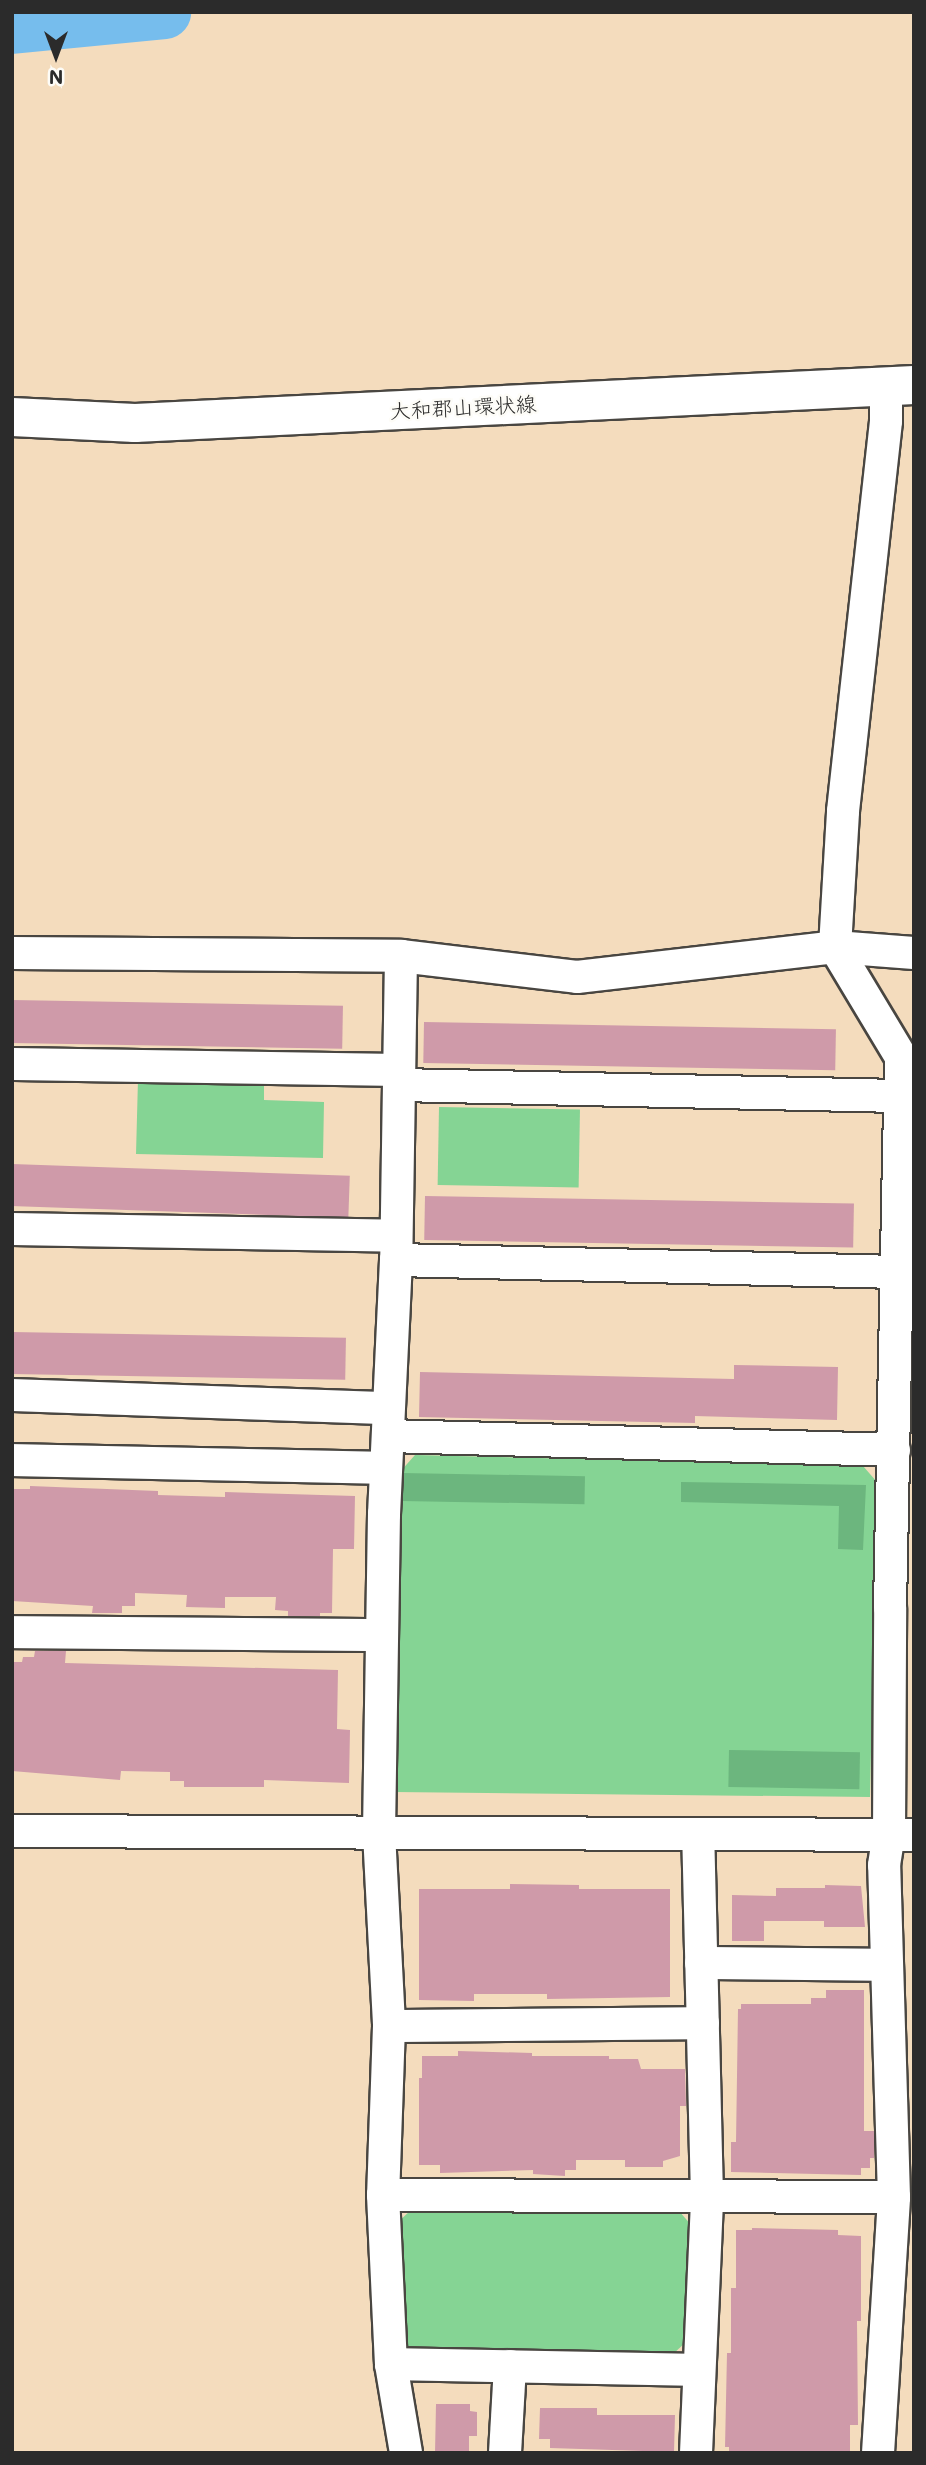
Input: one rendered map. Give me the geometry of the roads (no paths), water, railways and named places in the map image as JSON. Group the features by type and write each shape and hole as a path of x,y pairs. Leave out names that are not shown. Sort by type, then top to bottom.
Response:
{"main road":[{"name":"大和郡山環状線","path":"12,417 135,423 900,386"}],"street":[{"path":"878,2453 902,2036 885,1965 884,1865 901,1835 901,1057 835,947 843,811 886,421 900,386"},
{"path":"12,953 401,956 577,977 835,947 914,953"},
{"path":"401,956 396,1248 386,1468 379,1833 389,2025 383,2195 391,2364 406,2453"},
{"path":"12,1064 900,1096"},
{"path":"12,1229 396,1248 903,1257"},
{"path":"12,1395 388,1422 901,1439"},
{"path":"12,1460 386,1468"},
{"path":"12,1632 382,1635"},
{"path":"12,1831 901,1835"},
{"path":"696,2453 707,2196 698,1835"},
{"path":"701,1963 885,1965"},
{"path":"389,2025 703,2023"},
{"path":"383,2195 894,2197"},
{"path":"391,2364 699,2370"},
{"path":"505,2453 510,2366"}],"waterway":[{"path":"12,27 164,12"}]}
